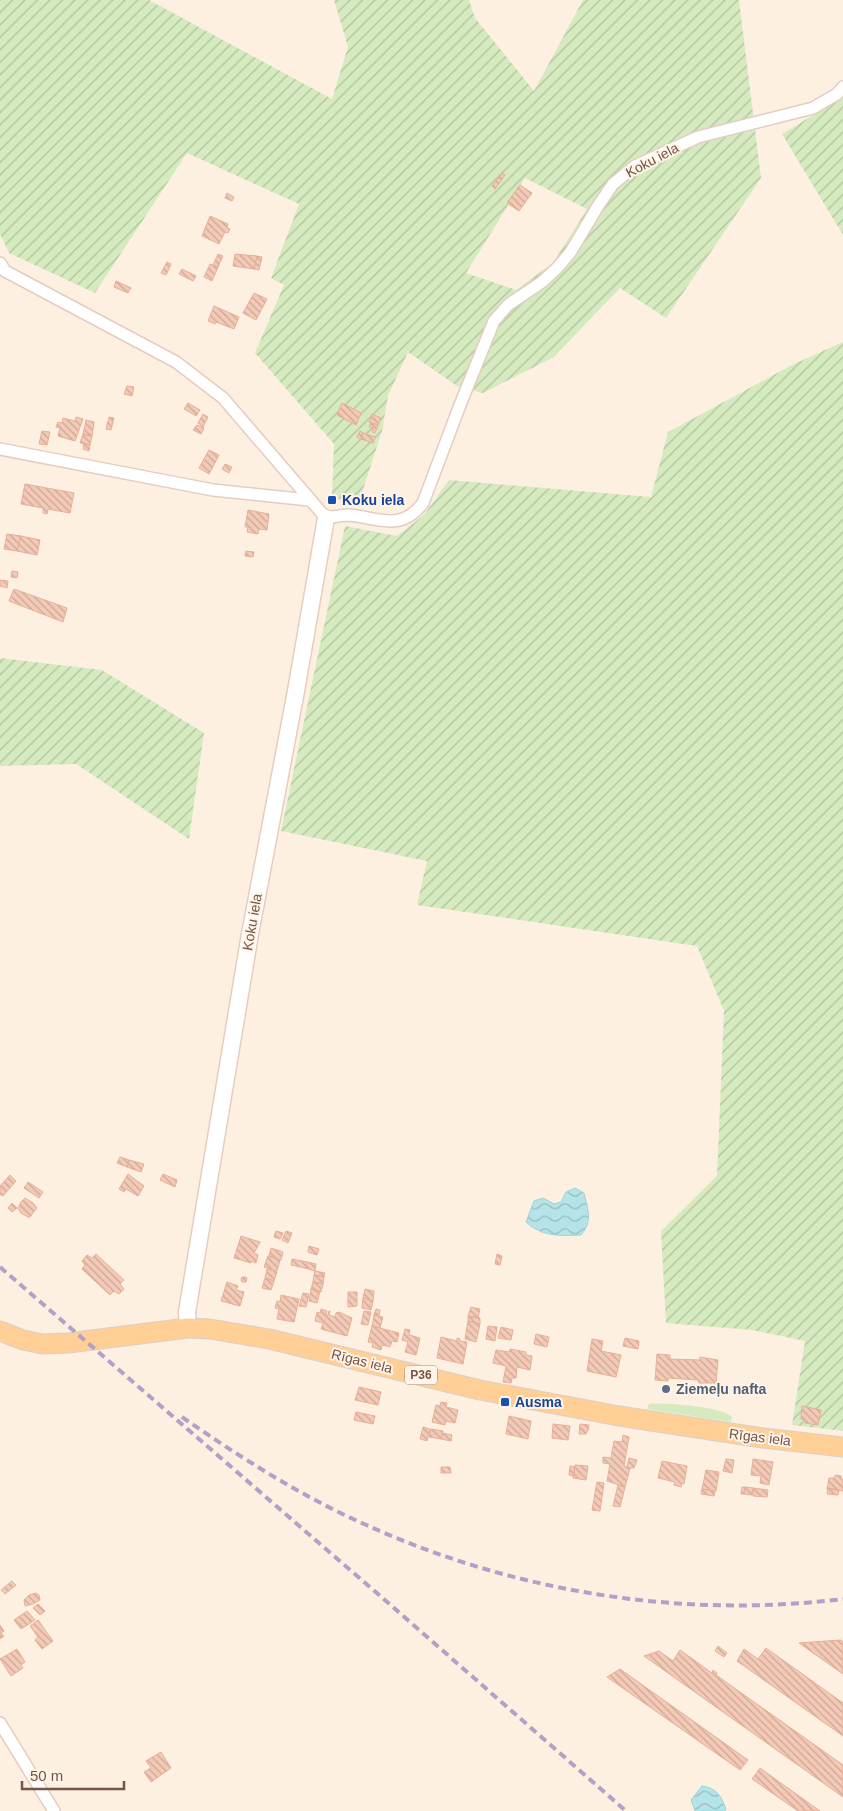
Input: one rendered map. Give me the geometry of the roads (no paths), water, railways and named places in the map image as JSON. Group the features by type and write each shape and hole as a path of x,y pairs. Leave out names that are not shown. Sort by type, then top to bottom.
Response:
{"main road":[{"name":"Rīgas iela","path":"0,1331 23,1340 51,1344 188,1328 210,1329 269,1339 480,1390 619,1416 762,1438 843,1447"}],"street":[{"name":"Koku iela","path":"188,1328 187,1312 250,934 296,691 326,518 348,515 386,522 406,518 416,512 428,493 460,405 494,321 508,305 542,282 562,263 570,253 604,195 623,174 635,166 698,137 813,108 837,94 843,87"},
{"path":"0,263 5,271 176,362 224,398 326,518"},
{"path":"0,449 214,490 309,500"},
{"path":"0,1723 54,1811"}],"water":[{"path":"575,1188 584,1193 588,1210 587,1225 581,1235 545,1233 526,1222 534,1201 543,1198 554,1204 561,1202 566,1192"},
{"path":"702,1786 718,1793 726,1809 725,1811 695,1811 691,1800"}],"railway":[{"path":"0,1267 626,1811"},
{"path":"182,1417 270,1475 316,1501 421,1548 479,1567 538,1583 599,1595 660,1602 721,1605 782,1604 843,1599"}],"place":[{"name":"Koku iela","path":"332,500"},
{"name":"Ziemeļu nafta","path":"666,1389"},
{"name":"Ausma","path":"505,1402"}]}
